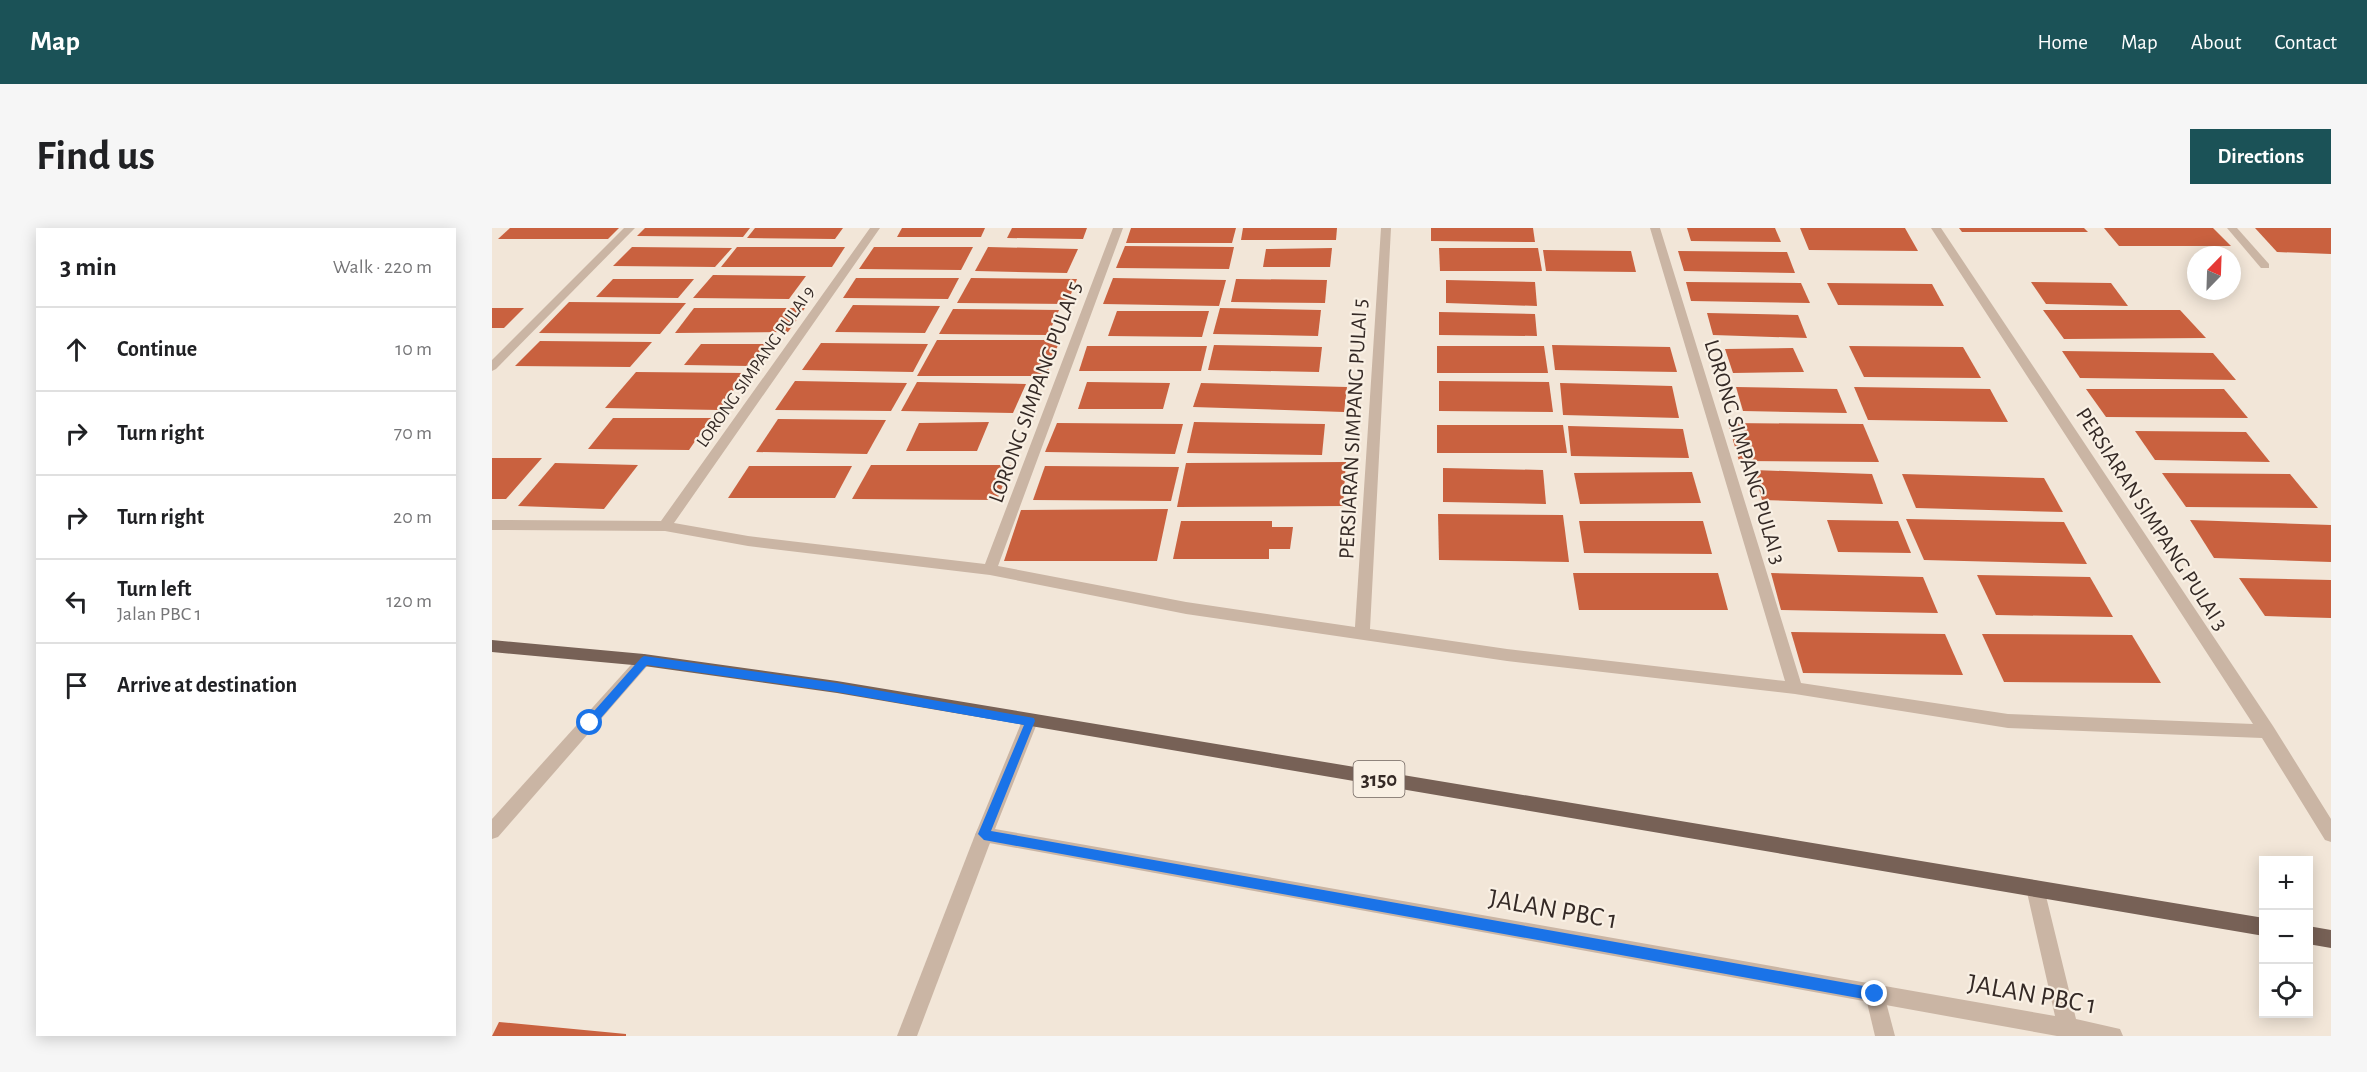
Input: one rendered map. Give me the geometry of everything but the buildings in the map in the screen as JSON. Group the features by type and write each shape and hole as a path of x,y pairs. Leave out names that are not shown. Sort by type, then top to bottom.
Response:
{"main road":[{"name":"3150","path":"492,646 644,660 837,687 2259,926"},
{"path":"2313,936 2331,939"}],"street":[{"path":"492,367 630,228"},
{"name":"LORONG SIMPANG PULAI 9","path":"666,526 875,228"},
{"name":"LORONG SIMPANG PULAI 5","path":"990,570 1118,228"},
{"name":"PERSIARAN SIMPANG PULAI 5","path":"1362,633 1386,228"},
{"name":"LORONG SIMPANG PULAI 3","path":"1655,228 1795,687"},
{"name":"PERSIARAN SIMPANG PULAI 3","path":"1936,228 2267,731 2331,834"},
{"path":"2232,228 2265,266"},
{"path":"492,525 666,526 748,541 990,570 1186,608 1507,655 1795,687 2008,721 2267,731"},
{"path":"492,831 644,660"},
{"path":"907,1036 1030,721"},
{"name":"JALAN PBC 1","path":"984,834 2113,1036"},
{"path":"2035,888 2068,1028"},
{"path":"1875,994 1886,1036"}],"route":[{"path":"590,723 644,660 837,687 1030,721 984,834 1875,994"}]}
